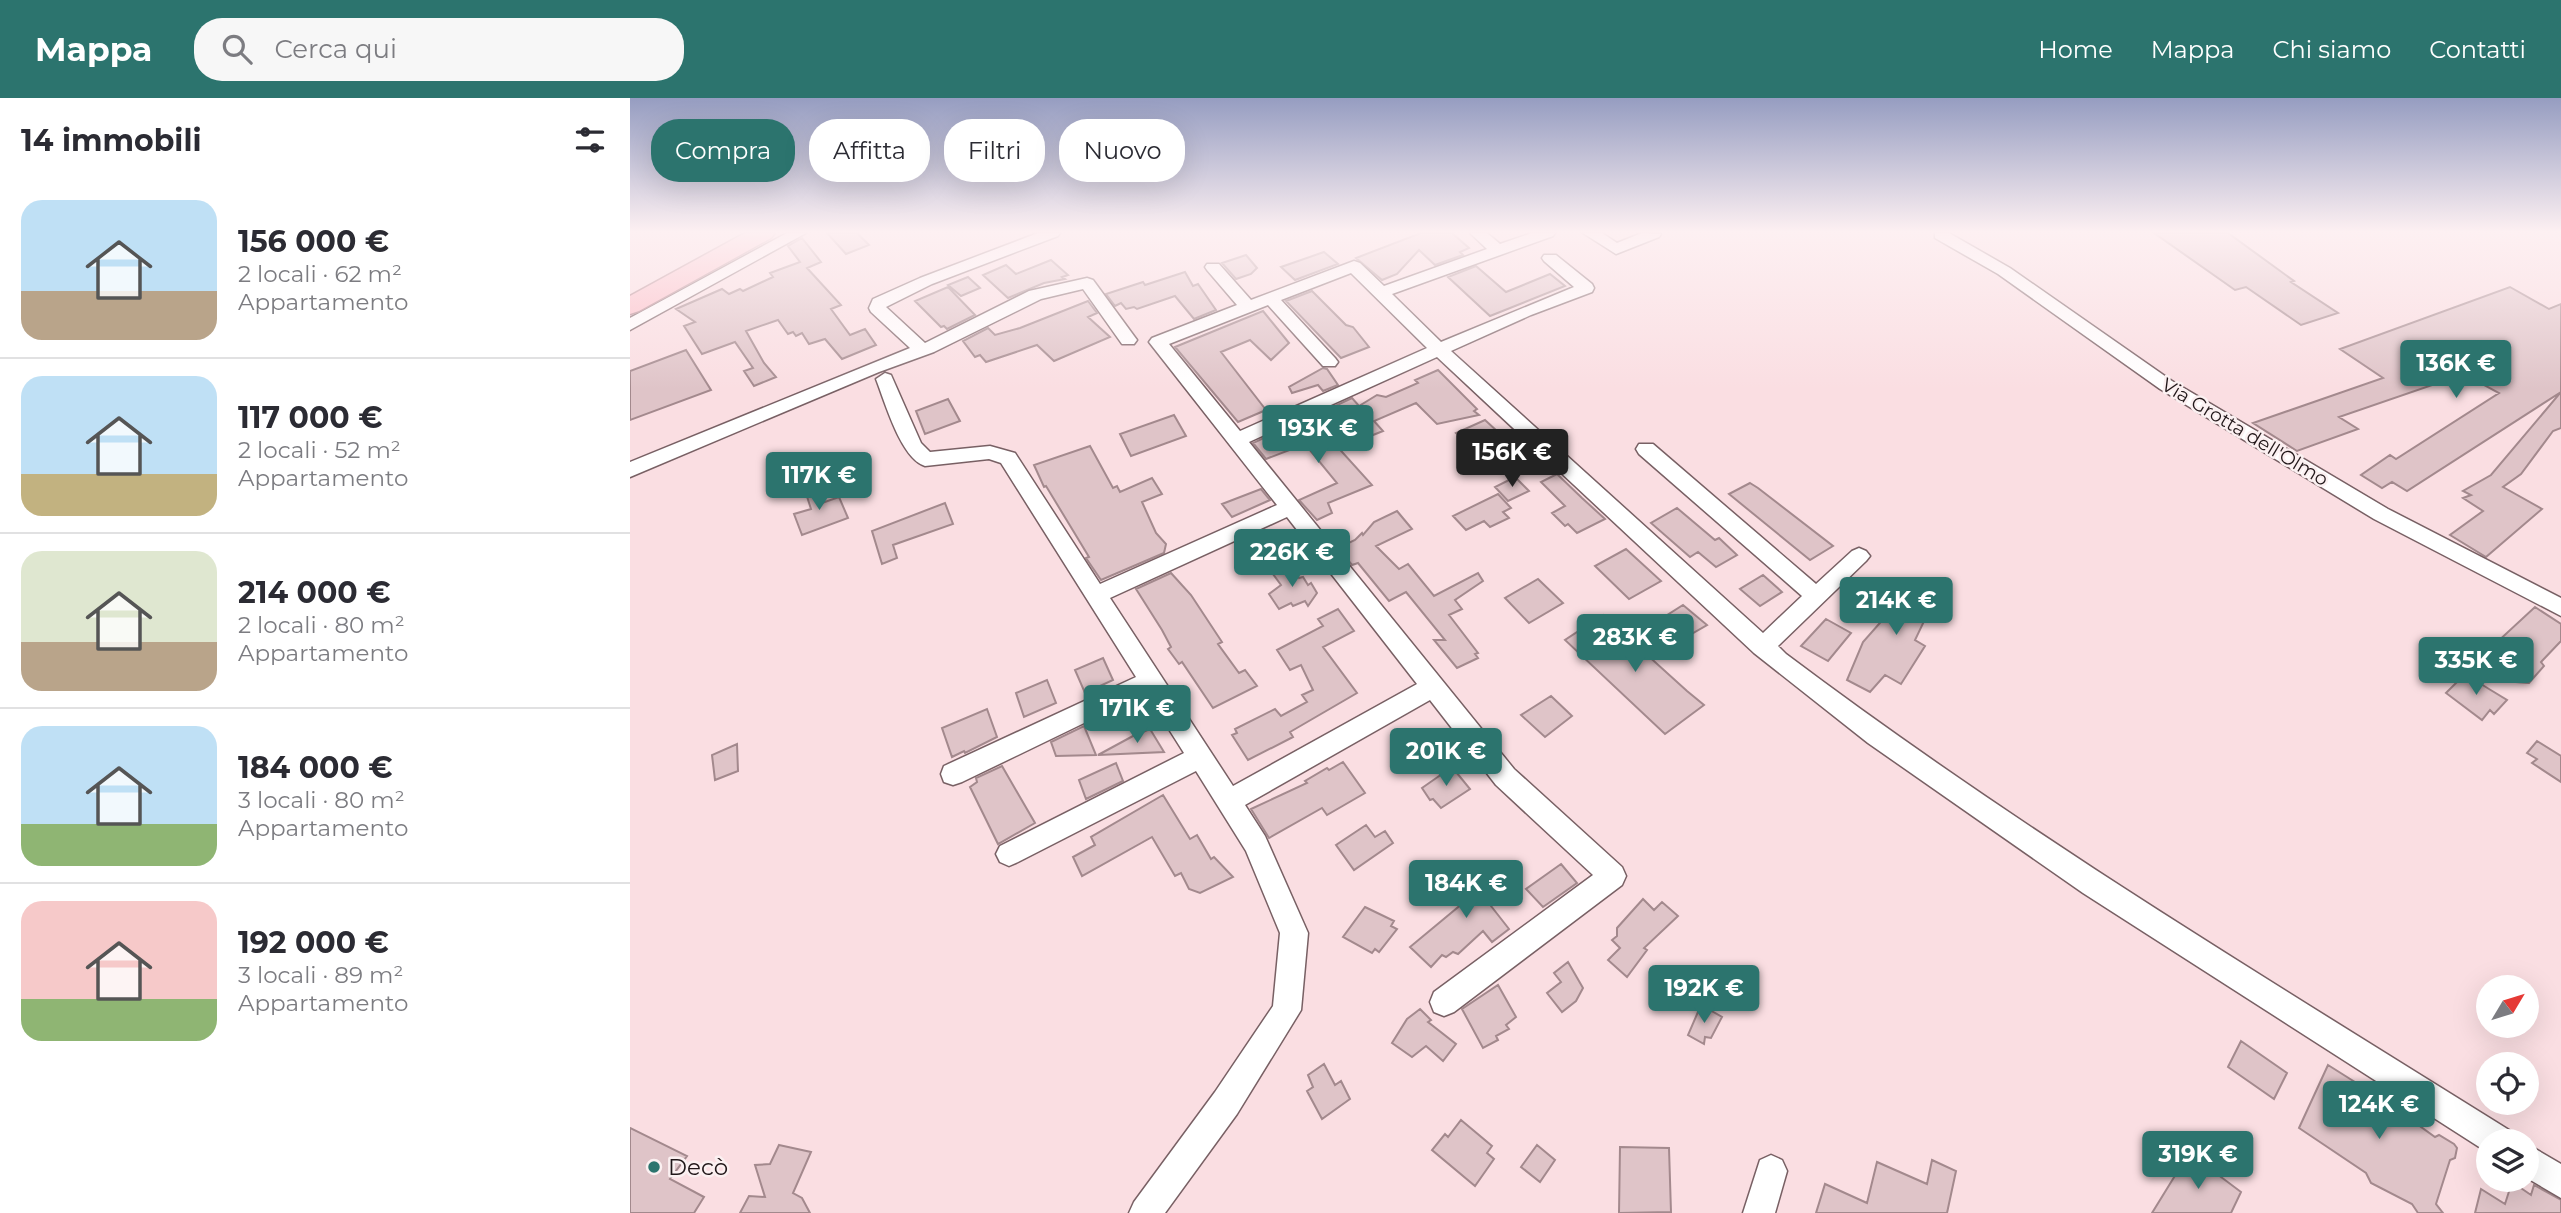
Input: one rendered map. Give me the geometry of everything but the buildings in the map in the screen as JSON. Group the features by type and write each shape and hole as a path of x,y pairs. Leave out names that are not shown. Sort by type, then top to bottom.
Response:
{"highway":[{"path":"630,306 668,285"}],"street":[{"path":"630,325 703,285"},
{"path":"917,285 879,303 877,309 922,350"},
{"path":"630,470 922,350 1035,295 1078,285"},
{"path":"1088,285 1128,340"},
{"path":"1236,285 1329,362"},
{"path":"1305,285 1158,342 1505,777 1613,876 1444,1002"},
{"path":"1374,285 1439,350 1762,647 1878,736 2092,884 2479,1129"},
{"path":"1382,292 1402,285"},
{"path":"1237,440 1586,288 1582,285"},
{"name":"Via Grotta dell'Olmo","path":"2024,285 2166,385 2381,514 2561,608"},
{"path":"885,379 913,446 925,459 990,452 1008,458 1256,844 1294,933 1287,1010 1226,1103 1145,1213"},
{"path":"1646,449 1816,596"},
{"path":"1097,596 1291,507"},
{"path":"1762,647 1859,556"},
{"path":"953,774 1151,680"},
{"path":"1228,800 1433,687"},
{"path":"1009,854 1200,757"},
{"path":"2539,1168 2561,1182"},
{"path":"1759,1213 1771,1171"}],"place":[{"name":"Decò","path":"654,1167"}]}
